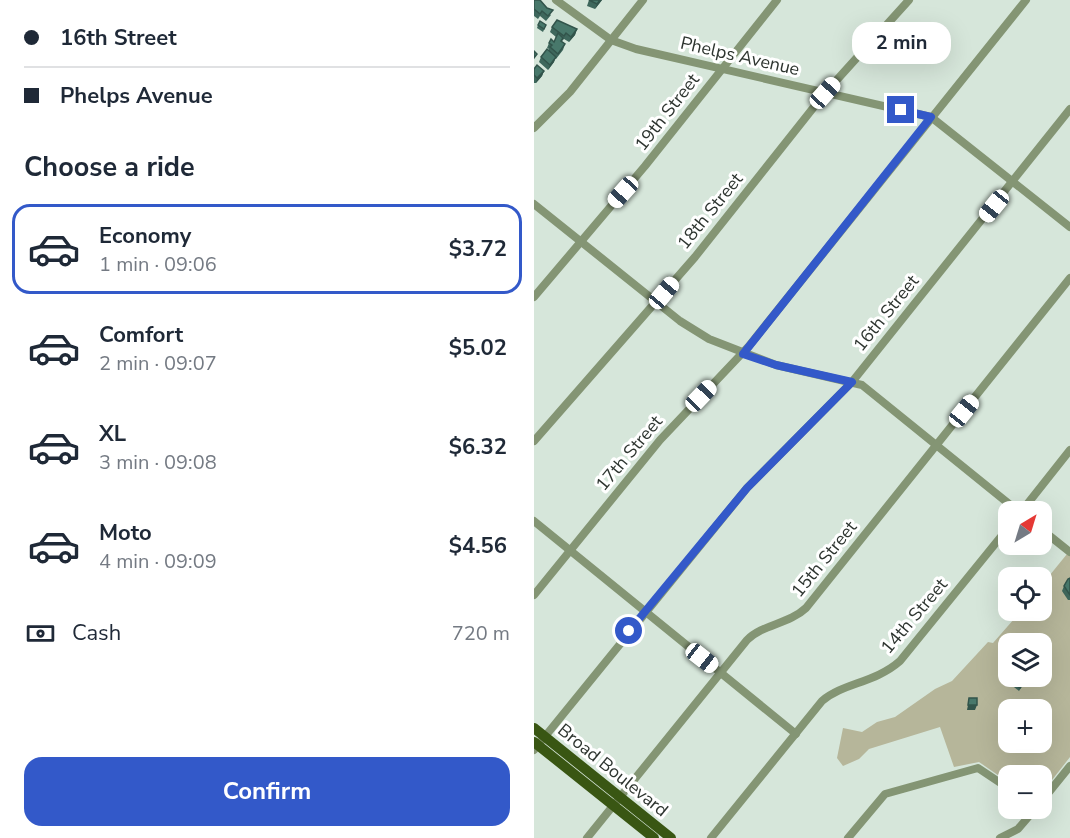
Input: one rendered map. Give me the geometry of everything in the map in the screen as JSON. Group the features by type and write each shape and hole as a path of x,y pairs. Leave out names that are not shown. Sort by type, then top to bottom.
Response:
{"main road":[{"name":"Broad Boulevard","path":"534,728 538,743 616,801 671,838"},
{"name":"Broad Boulevard","path":"616,801 654,838"}],"street":[{"name":"Phelps Avenue","path":"556,0 611,40 720,69 931,117 1070,227"},
{"path":"534,128 555,109 643,0"},
{"name":"19th Street","path":"534,297 645,166 777,0"},
{"name":"18th Street","path":"534,441 577,388 656,303 825,93 909,0"},
{"name":"17th Street","path":"534,595 660,440 743,354 1026,0"},
{"name":"16th Street","path":"538,743 747,488 852,382 1070,109"},
{"path":"534,204 694,331 743,354 776,365 852,382 876,395 1006,501"},
{"name":"15th Street","path":"587,838 751,636 792,618 806,608 1070,278"},
{"path":"1029,501 1070,450"},
{"path":"534,522 796,734"},
{"path":"1052,538 1070,552"},
{"name":"14th Street","path":"711,838 827,697 881,675 900,661 998,540"},
{"path":"1052,788 1070,766"},
{"path":"848,838 880,798 893,791 978,768 998,781"},
{"path":"1062,776 1070,783"},
{"path":"1000,838 1018,829 1026,819"}],"green space":[{"path":"1067,554 1070,556 1070,757 1052,780 1052,765 998,765 998,775 979,762 954,767 940,727 869,749 859,759 843,766 837,758 843,728 862,732 877,722 895,717 935,689 952,681 988,642 993,643 998,637 998,687 1052,687 1052,633 1002,633 1012,621 1052,621 1052,572"}],"building":[{"path":"534,0 540,0 547,8 553,10 548,16 542,11 540,14 534,9"},
{"path":"557,20 577,29 571,37 566,33 564,36 552,27"},
{"path":"540,21 546,25 544,29 538,25"},
{"path":"558,33 565,44 558,54 549,43 551,39 554,42"},
{"path":"547,49 556,57 550,65 541,57"},
{"path":"537,65 544,71 537,78 534,75 534,69"},
{"path":"1070,578 1070,595 1064,586"},
{"path":"969,698 977,698 977,705 968,705"}],"route":[{"path":"629,631 747,488 790,442 852,382 776,365 743,354 931,117 901,110"}]}
